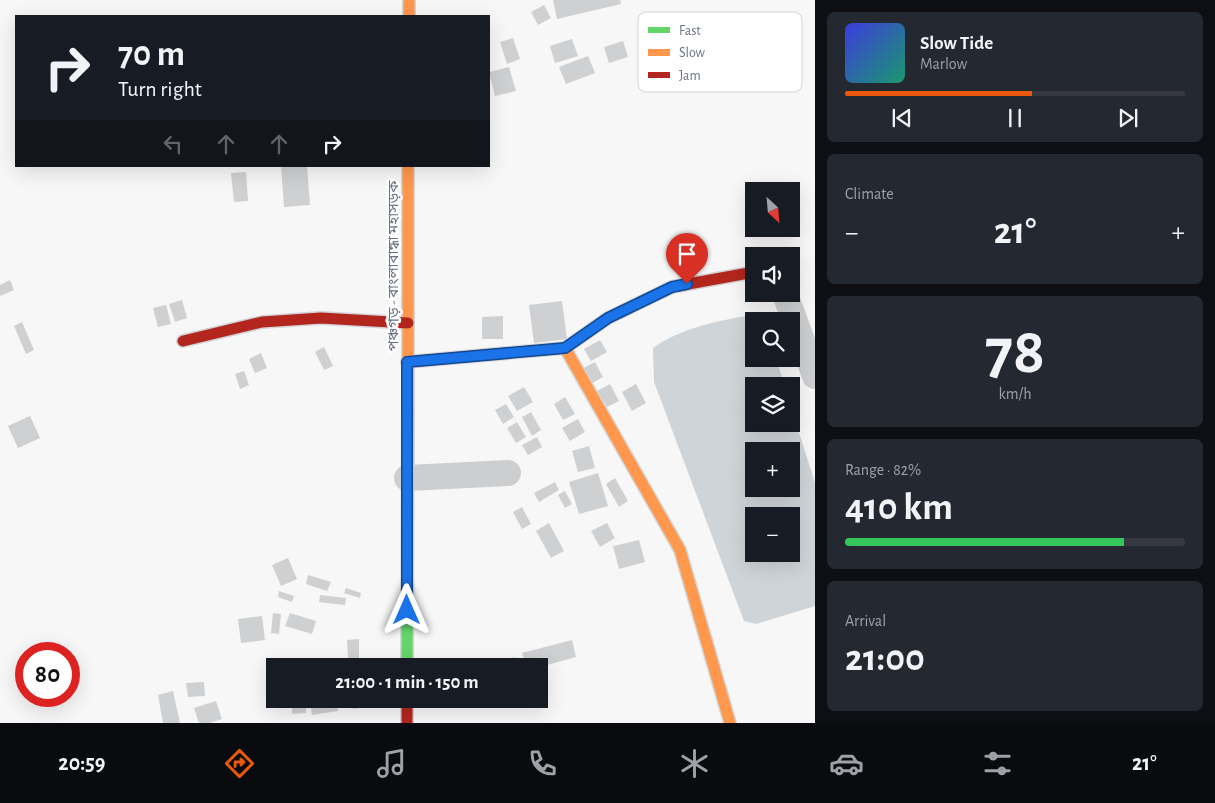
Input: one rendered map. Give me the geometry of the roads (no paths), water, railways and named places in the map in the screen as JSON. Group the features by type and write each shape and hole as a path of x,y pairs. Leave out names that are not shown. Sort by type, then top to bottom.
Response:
{"main road":[{"path":"409,0 409,15"},
{"name":"পঞ্চগড় - বাংলাবান্ধা মহাসড়ক","path":"407,658 408,167"},
{"path":"407,362 565,348 608,318 672,287 745,274"},
{"path":"183,341 262,322 322,318 408,323"},
{"path":"565,348 680,550 730,723"},
{"path":"407,708 407,723"}],"street":[{"path":"788,302 815,376"},
{"path":"407,478 508,473"}]}
